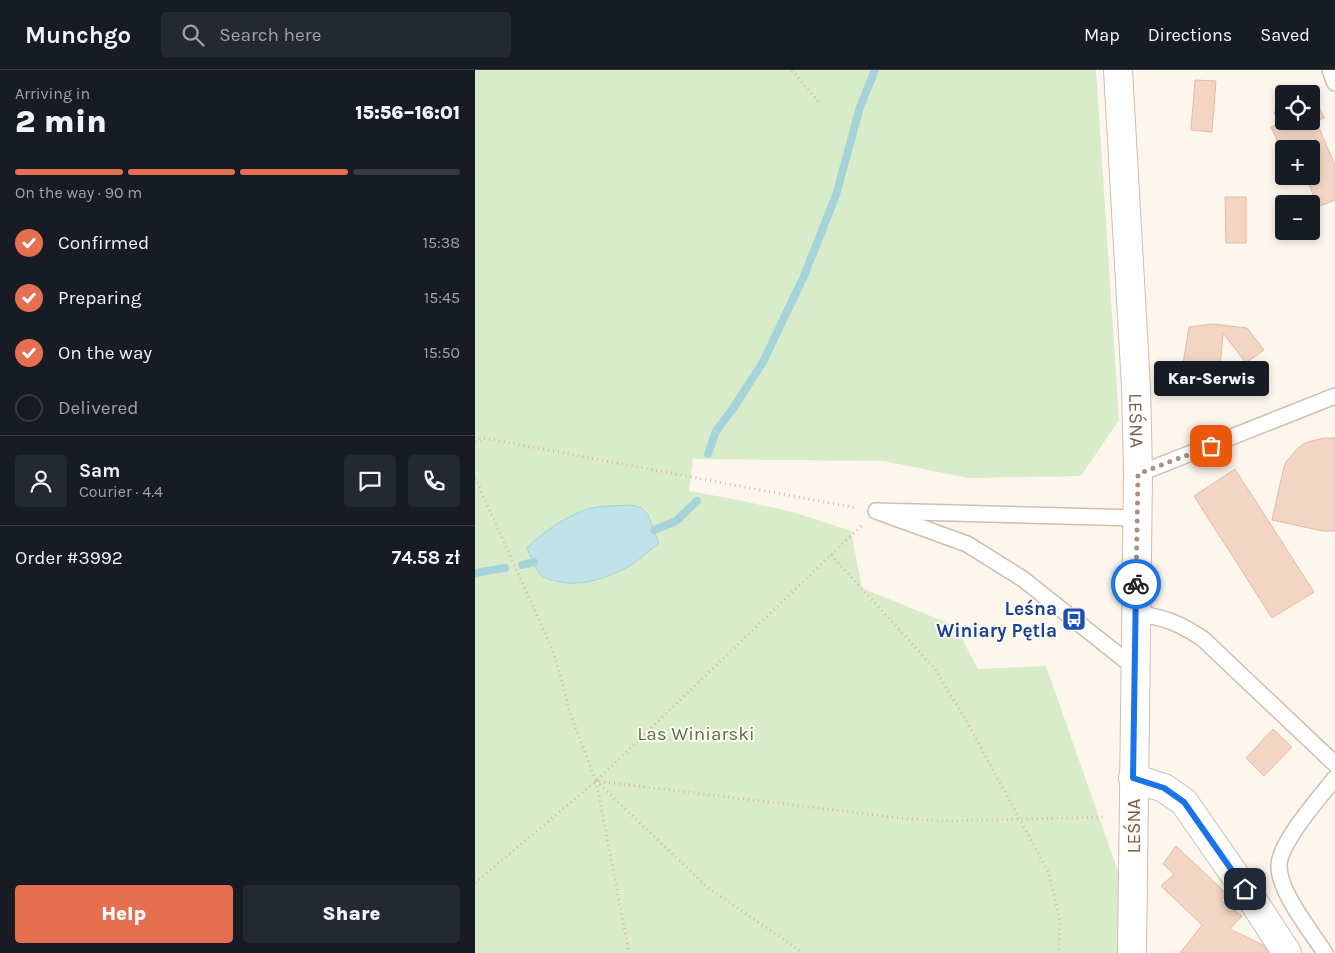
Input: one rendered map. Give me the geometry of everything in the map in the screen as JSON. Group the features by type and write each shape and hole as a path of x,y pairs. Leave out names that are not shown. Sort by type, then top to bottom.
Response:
{"street":[{"name":"LEŚNA","path":"1118,70 1136,387 1138,474 1132,953"},
{"path":"1133,778 1164,788 1184,802 1287,953"}],"lane":[{"path":"1330,70 1335,83"},
{"path":"1138,474 1335,396"},
{"path":"876,512 1137,518"},
{"path":"876,512 967,544 1023,579 1135,668"},
{"path":"1136,613 1175,622 1203,639 1335,764"},
{"path":"1325,953 1285,890 1280,877 1279,864 1288,840 1335,778"}],"path":[{"path":"792,70 820,104"},
{"path":"475,442 483,438 876,512"},
{"path":"475,478 549,644 560,674 569,710 595,781 629,953"},
{"path":"475,883 595,781 876,512"},
{"path":"831,554 935,669 967,722 1049,874 1060,920 1059,953"},
{"path":"595,781 908,819 1133,816"},
{"path":"595,781 707,887 803,953"}],"green space":[{"name":"Las Winiarski","path":"475,70 1096,70 1119,420 1081,476 968,478 884,461 693,459 689,491 793,512 851,531 862,588 955,626 978,669 1046,666 1120,877 1119,953 475,953"}],"water":[{"path":"631,505 642,508 648,515 659,543 638,560 614,574 585,582 566,583 554,581 539,573 527,548 547,531 564,520 588,509 604,506"}],"building":[{"path":"1195,80 1216,81 1212,132 1191,130"},
{"path":"1320,109 1324,118 1320,120"},
{"path":"1275,125 1275,130 1320,130 1335,165 1335,200 1320,206 1320,195 1313,195 1309,185 1320,185 1320,140 1277,140 1271,127"},
{"path":"1225,197 1246,197 1246,243 1226,243"},
{"path":"1213,324 1247,328 1264,350 1246,363 1223,333 1219,380 1181,376 1189,327"},
{"path":"1323,438 1335,438 1335,531 1323,531 1272,520 1286,462 1305,443"},
{"path":"1235,469 1314,592 1272,618 1194,496"},
{"path":"1273,729 1292,747 1264,776 1246,758"},
{"path":"1176,846 1227,894 1221,900 1242,916 1230,929 1263,945 1268,953 1180,953 1202,925 1161,886 1174,874 1163,864"}],"waterway":[{"path":"708,454 716,431 763,362 804,276 836,195 860,107 875,70"},
{"path":"654,530 676,521 697,501"},
{"path":"522,565 534,562"},
{"path":"475,573 505,568"}],"way so far":[{"path":"1136,584 1138,474 1211,446"}],"place":[{"name":"Kar-Serwis","path":"1211,446"},
{"name":"Leśna Winiary Pętla","path":"1074,619"}],"route":[{"path":"1136,584 1133,778 1164,788 1184,802 1245,889"}]}
